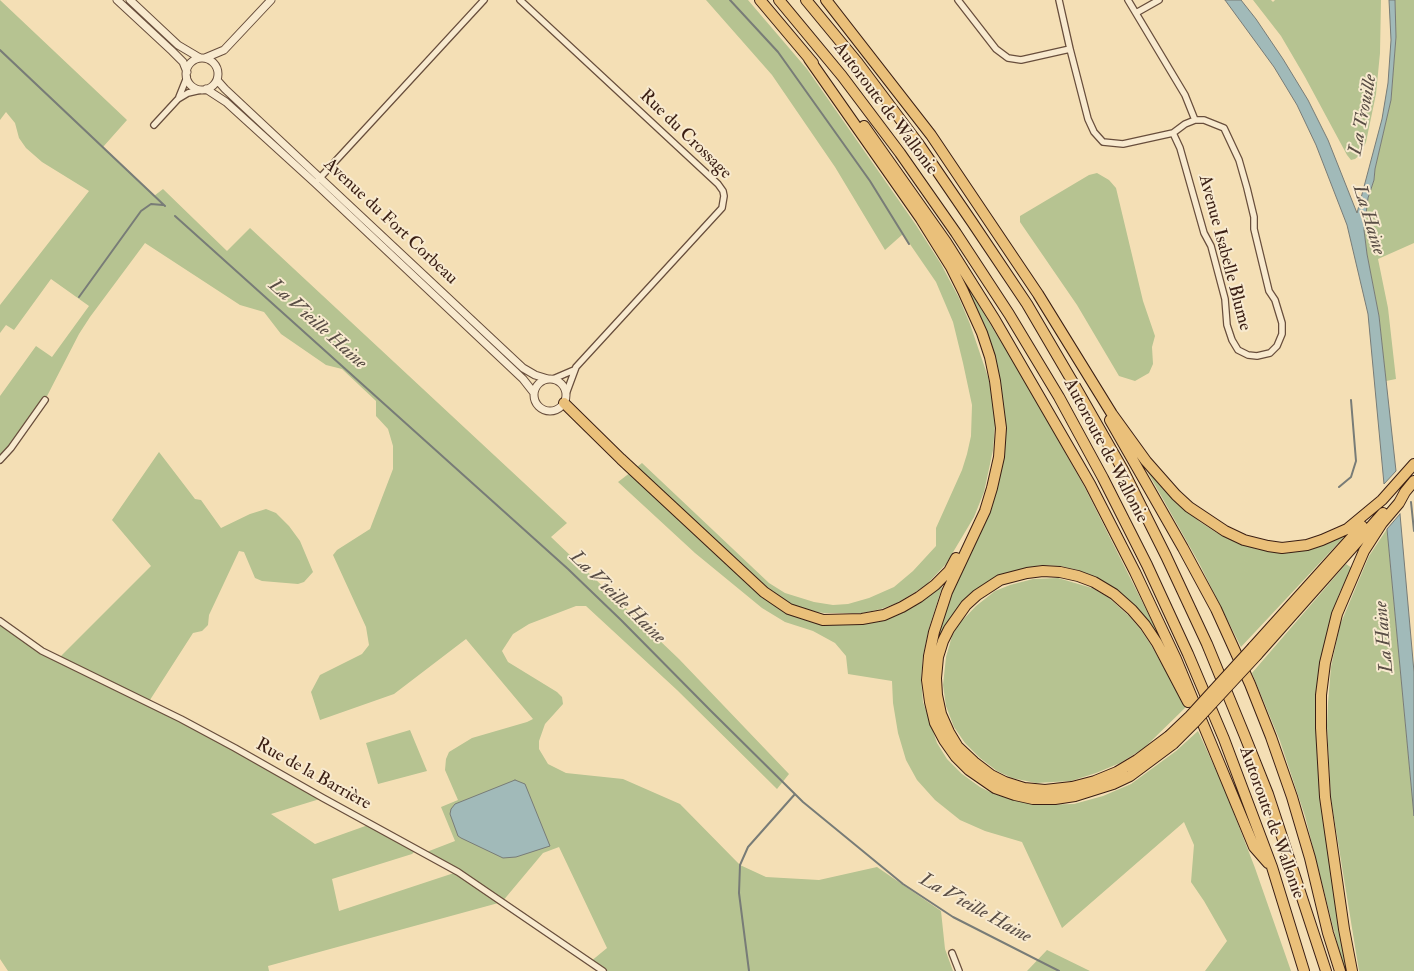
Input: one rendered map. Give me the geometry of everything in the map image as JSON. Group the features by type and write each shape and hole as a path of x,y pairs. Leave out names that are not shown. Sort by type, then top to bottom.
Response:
{"highway":[{"path":"760,0 809,59 926,227 963,291 982,334 993,373 1001,428 999,457 985,511 947,592 931,648 927,680 935,723 944,740 956,757 983,781 995,788 1015,795 1055,799 1076,796 1113,784 1130,776 1171,740 1190,716 1255,651 1414,481"},
{"name":"Autoroute de Wallonie","path":"779,0 842,76 906,161 956,233 1059,397 1120,513 1188,654 1227,748 1272,867 1304,971"},
{"name":"Autoroute de Wallonie","path":"806,0 858,63 918,143 972,222 1027,304 1123,470 1203,635 1244,734 1273,811 1326,971"},
{"path":"826,0 931,134 985,212 1087,375 1146,461 1176,495 1204,518 1237,537 1268,546 1282,548 1307,545 1347,529 1382,500 1414,464"},
{"path":"809,59 829,79 868,131 946,242 1046,405 1090,484 1135,572 1176,659 1254,847 1272,867"},
{"path":"1087,375 1101,406 1216,609 1250,684 1292,798 1340,971"},
{"path":"565,398 608,447 764,592 788,610 824,620 862,619 884,615 902,607 927,591 949,571 965,541 976,531"},
{"path":"1352,971 1325,798 1322,763 1321,695 1330,640 1345,594 1364,551 1382,523 1399,503 1404,492"},
{"path":"1255,651 1376,511 1382,500"},
{"path":"1171,740 1117,772 1095,781 1072,787 1045,790 1024,788 991,775 958,747 941,714 937,695 938,657 949,628 966,605 977,595 1000,580 1043,571 1060,572 1094,582 1114,594 1132,610 1144,625 1182,690 1225,774"}],"street":[{"path":"117,0 182,62 192,86 204,89"},
{"path":"130,0 178,45 213,62 218,70"},
{"path":"154,125 178,99 188,93 211,87 217,80 224,50 271,0"},
{"path":"315,183 484,0"},
{"name":"Rue du Crossage","path":"520,0 718,184 724,196 722,208 574,370"},
{"path":"958,0 996,49 1008,58 1021,60 1070,49"},
{"path":"1059,0 1088,118 1094,132 1103,142 1123,144 1173,133 1184,124 1195,120 1185,95 1128,0"},
{"path":"1136,13 1159,0"},
{"path":"178,99 191,63 224,50"},
{"name":"Avenue du Fort Corbeau","path":"217,80 523,368 535,375 551,379"},
{"name":"Avenue du Fort Corbeau","path":"204,89 226,102 315,183 523,379 534,393"},
{"name":"Avenue Isabelle Blume","path":"1173,133 1180,148 1204,233 1211,246 1225,299 1227,325 1232,340 1238,350 1248,355 1257,356 1270,352 1277,346 1282,334 1282,323 1275,300 1269,291 1254,229 1254,217 1239,160 1224,128 1204,120 1195,120"},
{"path":"574,370 565,398 557,410 547,412 542,410 535,403 534,393 538,384 574,370"},
{"path":"551,379 562,385 565,398"},
{"path":"0,460 12,448 45,400"},
{"name":"Rue de la Barrière","path":"0,621 42,651 188,723 458,872 603,971"},
{"path":"952,953 959,971"}],"green space":[{"path":"0,0 127,120 103,147 120,164 154,196 163,189 227,251 250,228 567,523 551,537 679,659 789,774 777,789 677,690 586,606 576,606 529,624 513,634 502,651 508,662 562,697 563,704 545,724 539,741 539,749 548,764 566,773 623,779 680,804 740,865 766,877 819,880 877,867 941,911 945,949 953,971 603,971 590,962 607,948 559,847 543,853 502,902 268,966 269,971 8,971 0,959 0,621 58,659 151,566 112,520 159,452 195,499 201,500 221,528 250,514 266,509 276,513 300,541 313,572 304,582 298,584 262,581 255,578 244,552 239,551 209,615 208,625 202,631 193,633 148,703 323,798 271,814 315,844 371,824 417,849 412,854 332,879 339,911 457,872 424,853 455,841 441,807 458,800 445,770 449,752 472,738 533,719 466,639 394,694 320,720 311,692 320,675 362,654 369,645 366,627 333,555 337,550 370,529 393,469 393,446 388,429 376,416 376,401 342,369 326,365 281,334 264,312 240,305 145,243 90,317 79,334 45,400 0,460 0,396 36,346 52,357 89,306 51,279 14,330 6,325 0,333 0,305 89,191 42,162 26,148 19,138 15,123 6,112 0,120"},
{"path":"706,0 748,0 807,69 941,264 970,324 988,377 994,403 993,450 984,492 974,517 946,564 925,586 897,603 881,609 862,613 824,613 800,609 782,599 637,467 642,463 769,583 785,593 814,602 833,605 848,604 869,598 894,587 913,571 936,546 936,528 962,470 971,436 972,405 963,363 953,322 936,282 903,234 885,250 835,167 772,75"},
{"path":"1253,0 1271,0 1273,2 1275,0 1381,0 1380,53 1376,94 1366,142 1361,154 1355,159 1351,160 1347,155 1281,36"},
{"path":"1395,0 1414,0 1414,243 1378,259 1388,308 1396,379 1386,381 1379,316 1364,230 1368,198 1374,180 1391,100 1396,37"},
{"path":"1097,173 1109,180 1116,188 1143,301 1155,336 1152,347 1153,364 1149,373 1135,381 1119,376 1077,305 1020,222 1020,216 1089,175"},
{"path":"955,266 1023,378 1084,486 1181,679 1112,588 1078,570 1060,566 1042,565 1003,574 968,599 936,655 935,642 941,619 1004,451 1006,424 993,356"},
{"path":"1142,462 1184,508 1200,522 1217,533 1256,549 1277,552 1340,535 1344,537 1241,647 1199,563"},
{"path":"631,472 788,613 869,621 944,581 929,628 923,656 921,679 923,702 937,743 947,759 962,774 994,794 1036,805 1074,804 1103,796 1131,784 1176,751 1198,731 1224,788 1255,868 1291,971 1205,971 1227,941 1191,882 1194,845 1184,822 1062,928 1022,842 985,831 960,820 935,800 917,780 906,760 898,733 893,703 892,681 848,674 846,656 835,643 813,631 785,622 762,608 695,553 618,482"},
{"path":"1387,529 1414,816 1414,971 1359,971 1331,799 1327,726 1328,703 1331,667 1340,625 1369,556"},
{"path":"1346,564 1352,568 1339,594 1330,620 1320,662 1317,698 1348,969 1344,970 1305,816 1280,741 1252,673"},
{"path":"1058,578 1092,588 1109,598 1129,616 1151,645 1186,707 1144,748 1120,763 1071,781 1036,783 1012,778 997,771 965,743 954,727 946,706 943,685 946,657 952,636 959,624 976,606 995,591 1033,579"},
{"path":"410,730 427,771 378,784 366,743"},
{"path":"1047,950 1090,971 1027,971"}],"water":[{"path":"1225,0 1241,0 1283,59 1308,100 1328,140 1357,213 1382,119 1388,83 1391,40 1389,0 1395,0 1396,37 1391,100 1374,180 1368,198 1364,230 1379,316 1396,471 1384,484 1368,314 1347,225 1316,145 1297,105 1274,67"},
{"path":"1400,514 1414,672 1414,816 1387,529"},
{"path":"515,780 525,784 550,846 516,857 503,858 458,836 450,814 455,804"}],"waterway":[{"path":"730,0 778,52 870,181 909,244"},
{"name":"La Vieille Haine","path":"0,50 165,206"},
{"path":"79,297 141,211 151,204 163,205"},
{"name":"La Vieille Haine","path":"175,216 568,569 803,802 903,884 953,917 1059,971"},
{"path":"1339,487 1351,477 1356,461 1351,400"},
{"path":"1411,502 1414,531"},
{"path":"749,971 739,893 740,865 748,847 795,794"}],"water label":[{"name":"La Trouille","path":"1364,115"},
{"name":"La Haine","path":"1368,220"},
{"name":"La Haine","path":"1385,637"}]}
